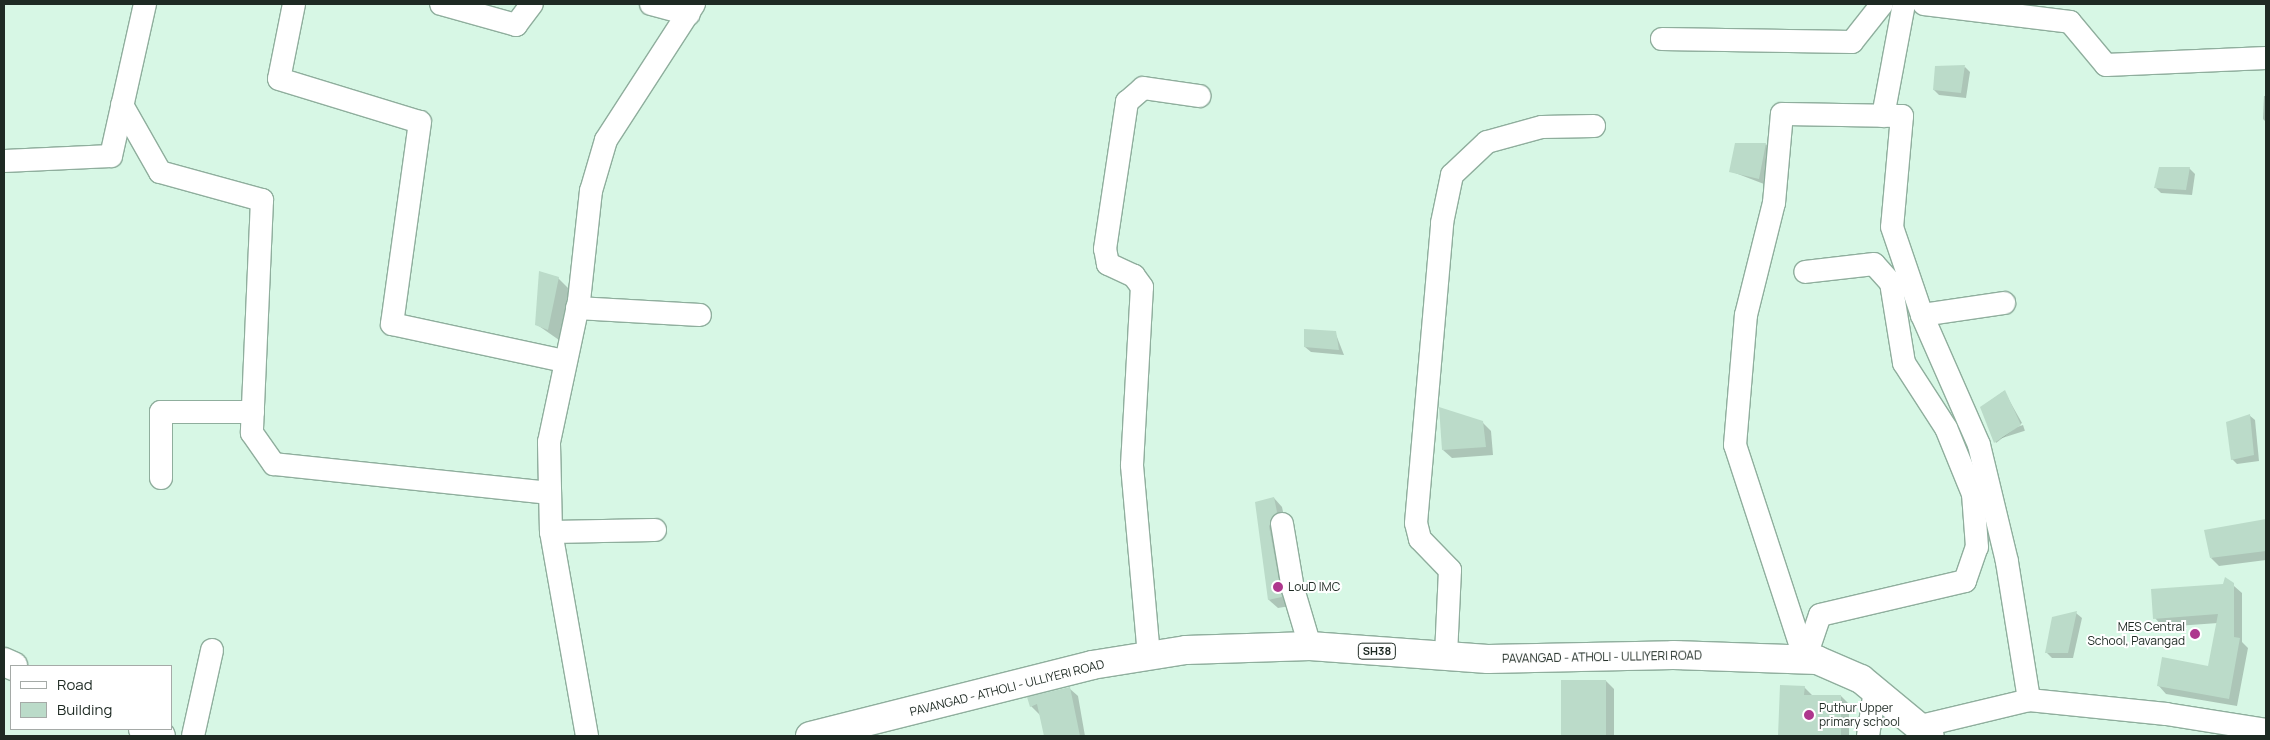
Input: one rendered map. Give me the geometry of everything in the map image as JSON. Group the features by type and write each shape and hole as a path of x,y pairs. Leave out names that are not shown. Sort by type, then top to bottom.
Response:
{"main road":[{"name":"PAVANGAD - ATHOLI - ULLIYERI ROAD","path":"810,736 1092,665 1186,650 1310,646 1446,655 1805,659 1861,679 1925,731"},
{"path":"146,730 161,736"}],"street":[{"path":"4,161 111,156 145,4"},
{"path":"294,4 279,79 420,122 392,324 564,361"},
{"path":"441,4 516,25 532,4"},
{"path":"587,736 551,532 548,494 549,442 564,361 577,308 591,190 606,140 691,9 651,4"},
{"path":"1662,39 1852,42 1882,4"},
{"path":"1884,116 1904,4"},
{"path":"1924,4 2070,22 2106,65 2266,58"},
{"path":"1149,656 1132,465 1142,288 1134,276 1108,264 1104,249 1127,102 1143,88 1199,96"},
{"path":"122,105 160,172 262,200 252,434 274,464 548,494"},
{"path":"1805,659 1735,445 1746,315 1774,203 1782,114 1902,116 1892,227 1922,315 1979,445 2008,562 2029,700"},
{"path":"1446,655 1450,570 1420,539 1416,523 1442,223 1452,175 1487,142 1542,126 1594,126"},
{"path":"1805,272 1874,264 1891,283 1904,363 1946,428 1973,494 1978,547 1965,581 1820,615 1805,659"},
{"path":"1922,315 2004,303"},
{"path":"577,308 700,316"},
{"path":"161,478 161,412 253,412"},
{"path":"1282,524 1293,589 1310,646"},
{"path":"551,532 655,530"},
{"path":"193,736 212,650"},
{"path":"1868,736 1875,690"},
{"path":"1925,731 2029,700 2166,714 2266,730"}],"building":[{"path":"1965,65 1961,93 1933,90 1935,66"},
{"path":"1735,143 1766,143 1759,179 1729,172"},
{"path":"2159,167 2190,167 2186,190 2154,188"},
{"path":"539,271 559,277 548,330 535,325"},
{"path":"1304,329 1336,331 1339,350 1304,347"},
{"path":"2005,390 2021,425 1994,443 1980,407"},
{"path":"1439,407 1483,421 1486,447 1442,450"},
{"path":"2250,414 2254,455 2231,460 2226,422"},
{"path":"1274,497 1277,512 1269,526 1282,597 1268,600 1255,502"},
{"path":"2266,519 2266,551 2210,558 2204,530"},
{"path":"2225,577 2234,583 2234,637 2240,638 2229,699 2157,686 2162,657 2208,666 2218,614 2153,619 2151,589 2223,584"},
{"path":"2077,611 2068,653 2045,653 2052,617"},
{"path":"1561,680 1606,680 1606,736 1561,736"},
{"name":"Puthur Upper primary school","path":"1780,685 1805,686 1804,695 1841,695 1841,736 1778,736"},
{"path":"1070,687 1080,736 1044,736 1037,704 1030,707 1027,697"}],"place":[{"name":"LouD IMC","path":"1278,587"},
{"name":"MES Central School, Pavangad","path":"2195,634"},
{"name":"Puthur Upper primary school","path":"1809,715"}]}
